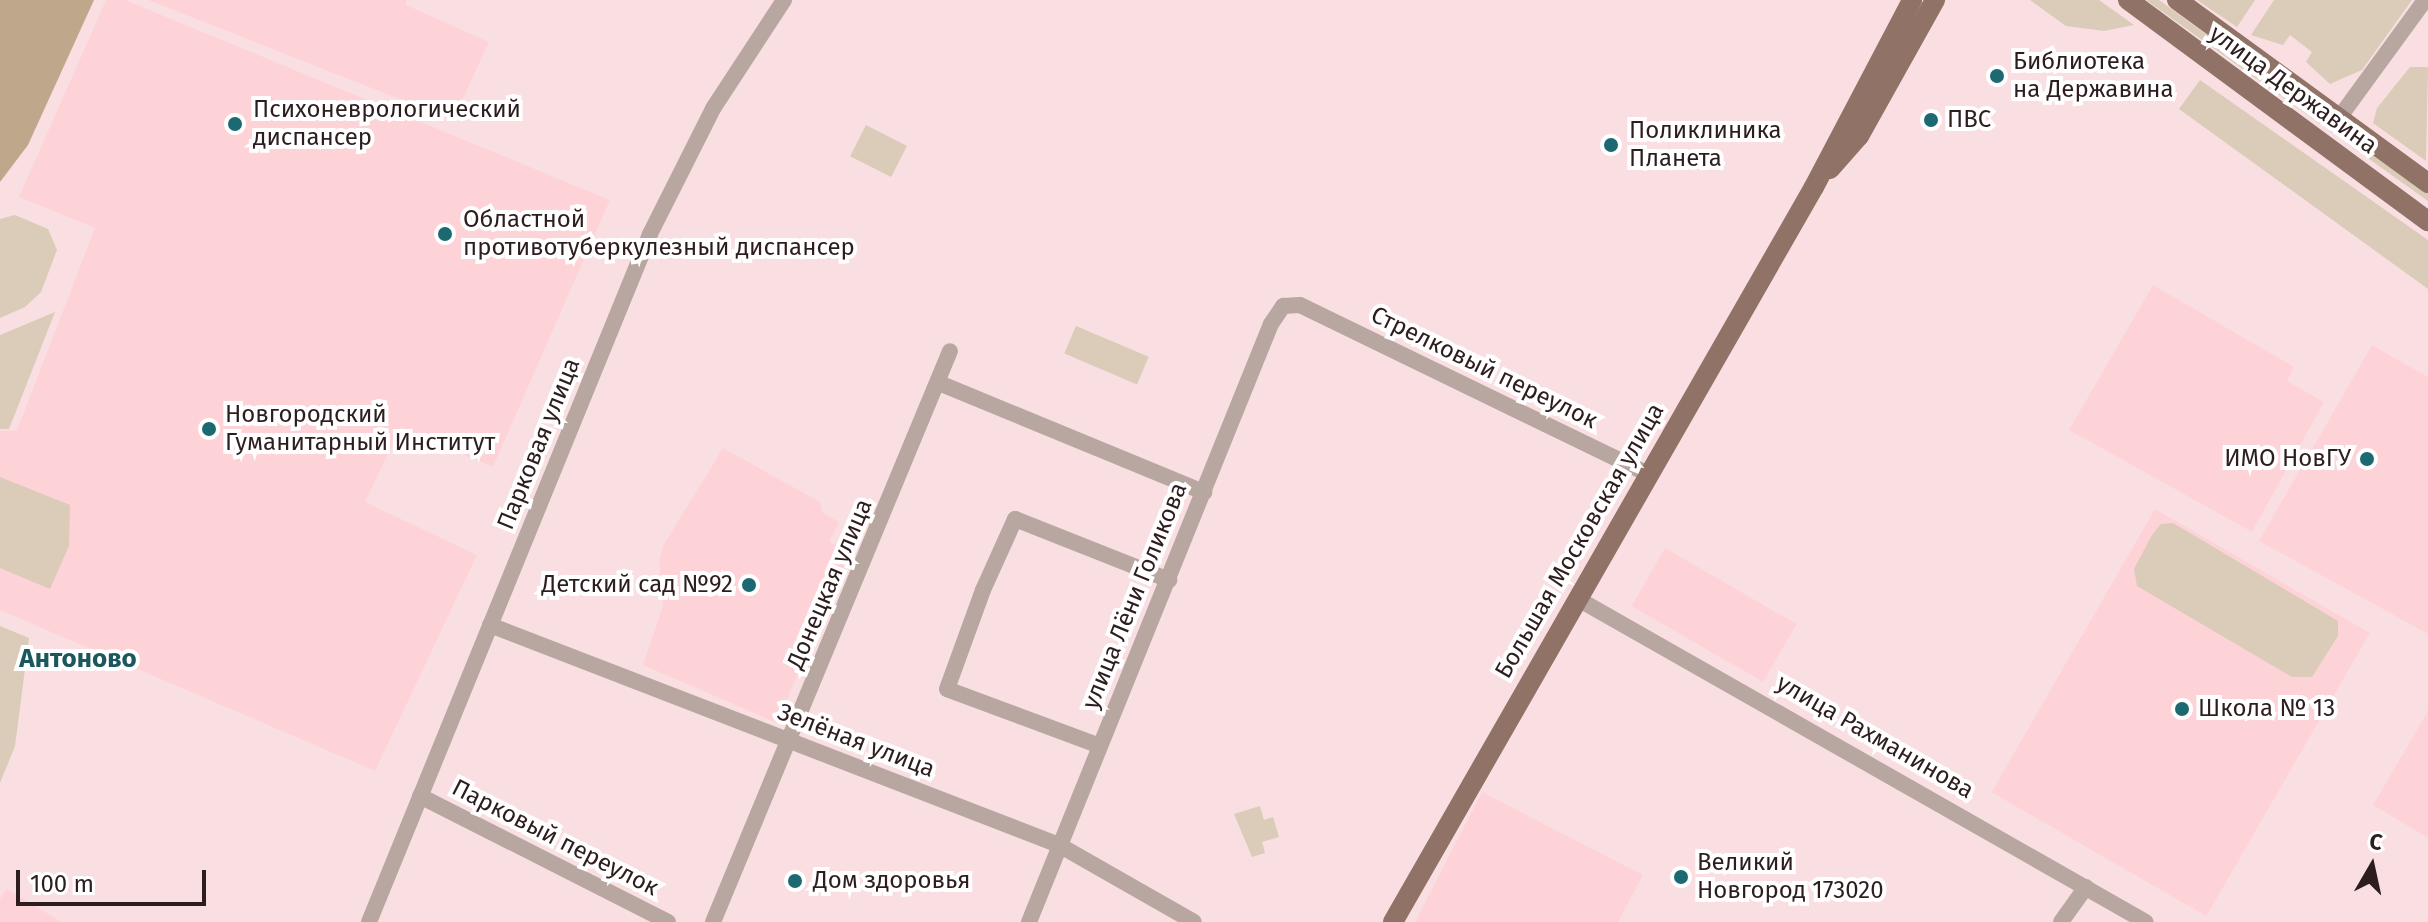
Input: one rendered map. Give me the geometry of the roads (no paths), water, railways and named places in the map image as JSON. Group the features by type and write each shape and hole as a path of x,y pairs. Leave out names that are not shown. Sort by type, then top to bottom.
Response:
{"main road":[{"name":"Большая Московская улица","path":"1393,922 1814,187 1912,0"},
{"name":"Большая Московская улица","path":"1814,187 1859,136 1935,0"},
{"name":"улица Державина","path":"2128,0 2428,221"},
{"name":"улица Державина","path":"2177,0 2428,183"}],"street":[{"name":"Парковая улица","path":"369,922 655,224 714,107 784,0"},
{"path":"2339,118 2425,0"},
{"name":"Стрелковый переулок","path":"1300,305 1648,474"},
{"name":"улица Лёни Голикова","path":"1029,922 1274,316 1283,306 1300,305"},
{"name":"Донецкая улица","path":"713,922 950,351"},
{"path":"939,383 1204,492"},
{"path":"1100,746 947,689 983,590 1015,519 1169,580"},
{"name":"улица Рахманинова","path":"1578,599 2146,922"},
{"name":"Зелёная улица","path":"490,625 1059,845 1194,922"},
{"name":"Парковый переулок","path":"420,796 668,922"},
{"path":"2061,922 2086,887"}],"place":[{"name":"Библиотека на Державина","path":"1997,76"},
{"name":"ПВС","path":"1931,120"},
{"name":"Психоневрологический диспансер","path":"235,124"},
{"name":"Поликлиника Планета","path":"1611,145"},
{"name":"Областной противотуберкулезный диспансер","path":"445,234"},
{"name":"Новгородский Гуманитарный Институт","path":"209,429"},
{"name":"ИМО НовГУ","path":"2367,459"},
{"name":"Детский сад №92","path":"749,585"},
{"name":"Школа № 13","path":"2182,709"},
{"name":"Великий Новгород 173020","path":"1681,877"},
{"name":"Дом здоровья","path":"795,881"}],"district":[{"name":"Антоново","path":"78,659"}]}
